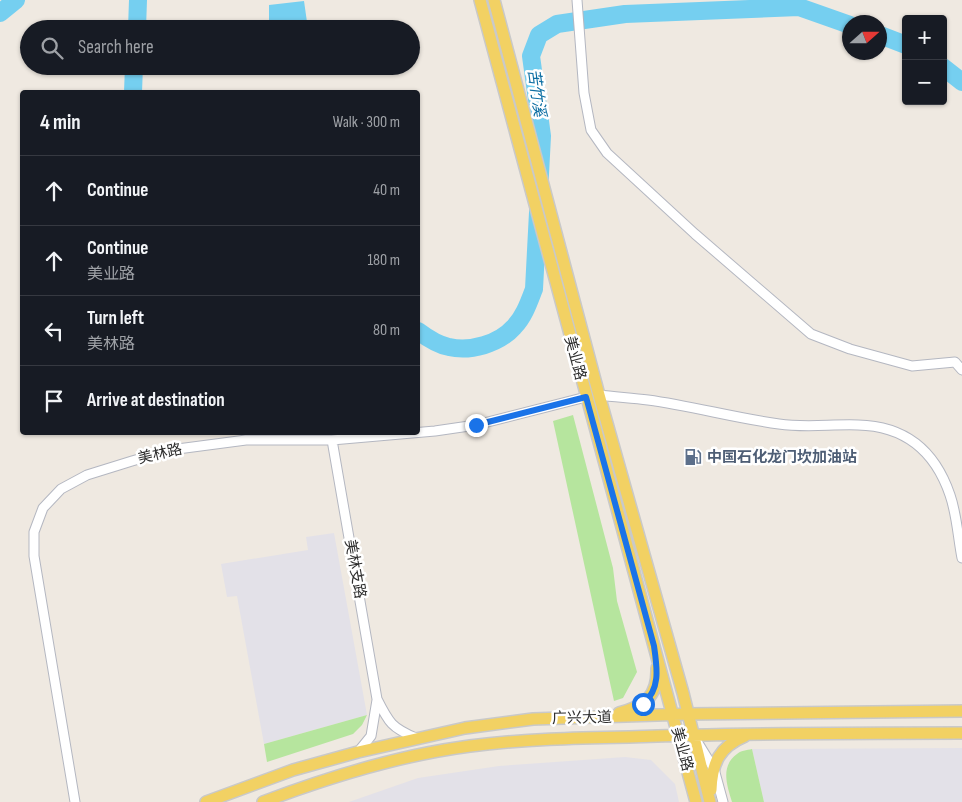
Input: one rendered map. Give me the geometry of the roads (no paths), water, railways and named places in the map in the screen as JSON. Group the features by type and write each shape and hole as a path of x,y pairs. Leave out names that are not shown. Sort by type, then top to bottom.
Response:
{"main road":[{"name":"美业路","path":"480,0 696,802"},
{"name":"美业路","path":"494,0 579,322 688,714 710,802"},
{"path":"604,717 636,707 650,699 656,682 657,671 654,646"},
{"name":"广兴大道","path":"207,801 293,770 358,752 465,728 534,719 673,716 688,714 962,711"},
{"path":"600,738 607,734 612,727 611,723 604,717"},
{"name":"广兴大道","path":"262,802 364,769 428,753 498,743 693,734 962,733"},
{"path":"710,802 712,778 717,760 726,747 734,741 751,734"}],"street":[{"path":"577,0 580,56 591,130 607,153 695,234 811,334 850,349 912,366 955,362 962,370"},
{"path":"599,395 649,400 742,419 791,426 859,425 884,427 905,436 922,449 939,469 951,496 962,558"},
{"name":"美林路","path":"420,432 476,425 586,397"},
{"name":"美林路","path":"74,802 34,556 34,532 43,508 61,489 88,475 170,450 246,440 332,440 389,435"},
{"name":"美林支路","path":"332,440 377,699"},
{"path":"377,699 392,725 416,738"},
{"path":"358,752 371,736 377,699"},
{"path":"693,734 714,769 723,802"}],"water":[{"path":"304,1 307,20 269,20 269,5"}],"waterway":[{"name":"苦竹溪","path":"0,13 16,0"},
{"name":"苦竹溪","path":"137,20 138,0"},
{"name":"苦竹溪","path":"420,332 436,343 449,347 466,348 484,345 508,333 521,319 528,304 534,289 542,136 531,56 539,35 557,24 625,14 799,7 842,22"},
{"name":"苦竹溪","path":"887,38 902,43"},
{"name":"苦竹溪","path":"947,70 962,82"},
{"name":"苦竹溪","path":"133,90 134,75"}],"place":[{"name":"中国石化龙门坎加油站","path":"693,457"}]}
